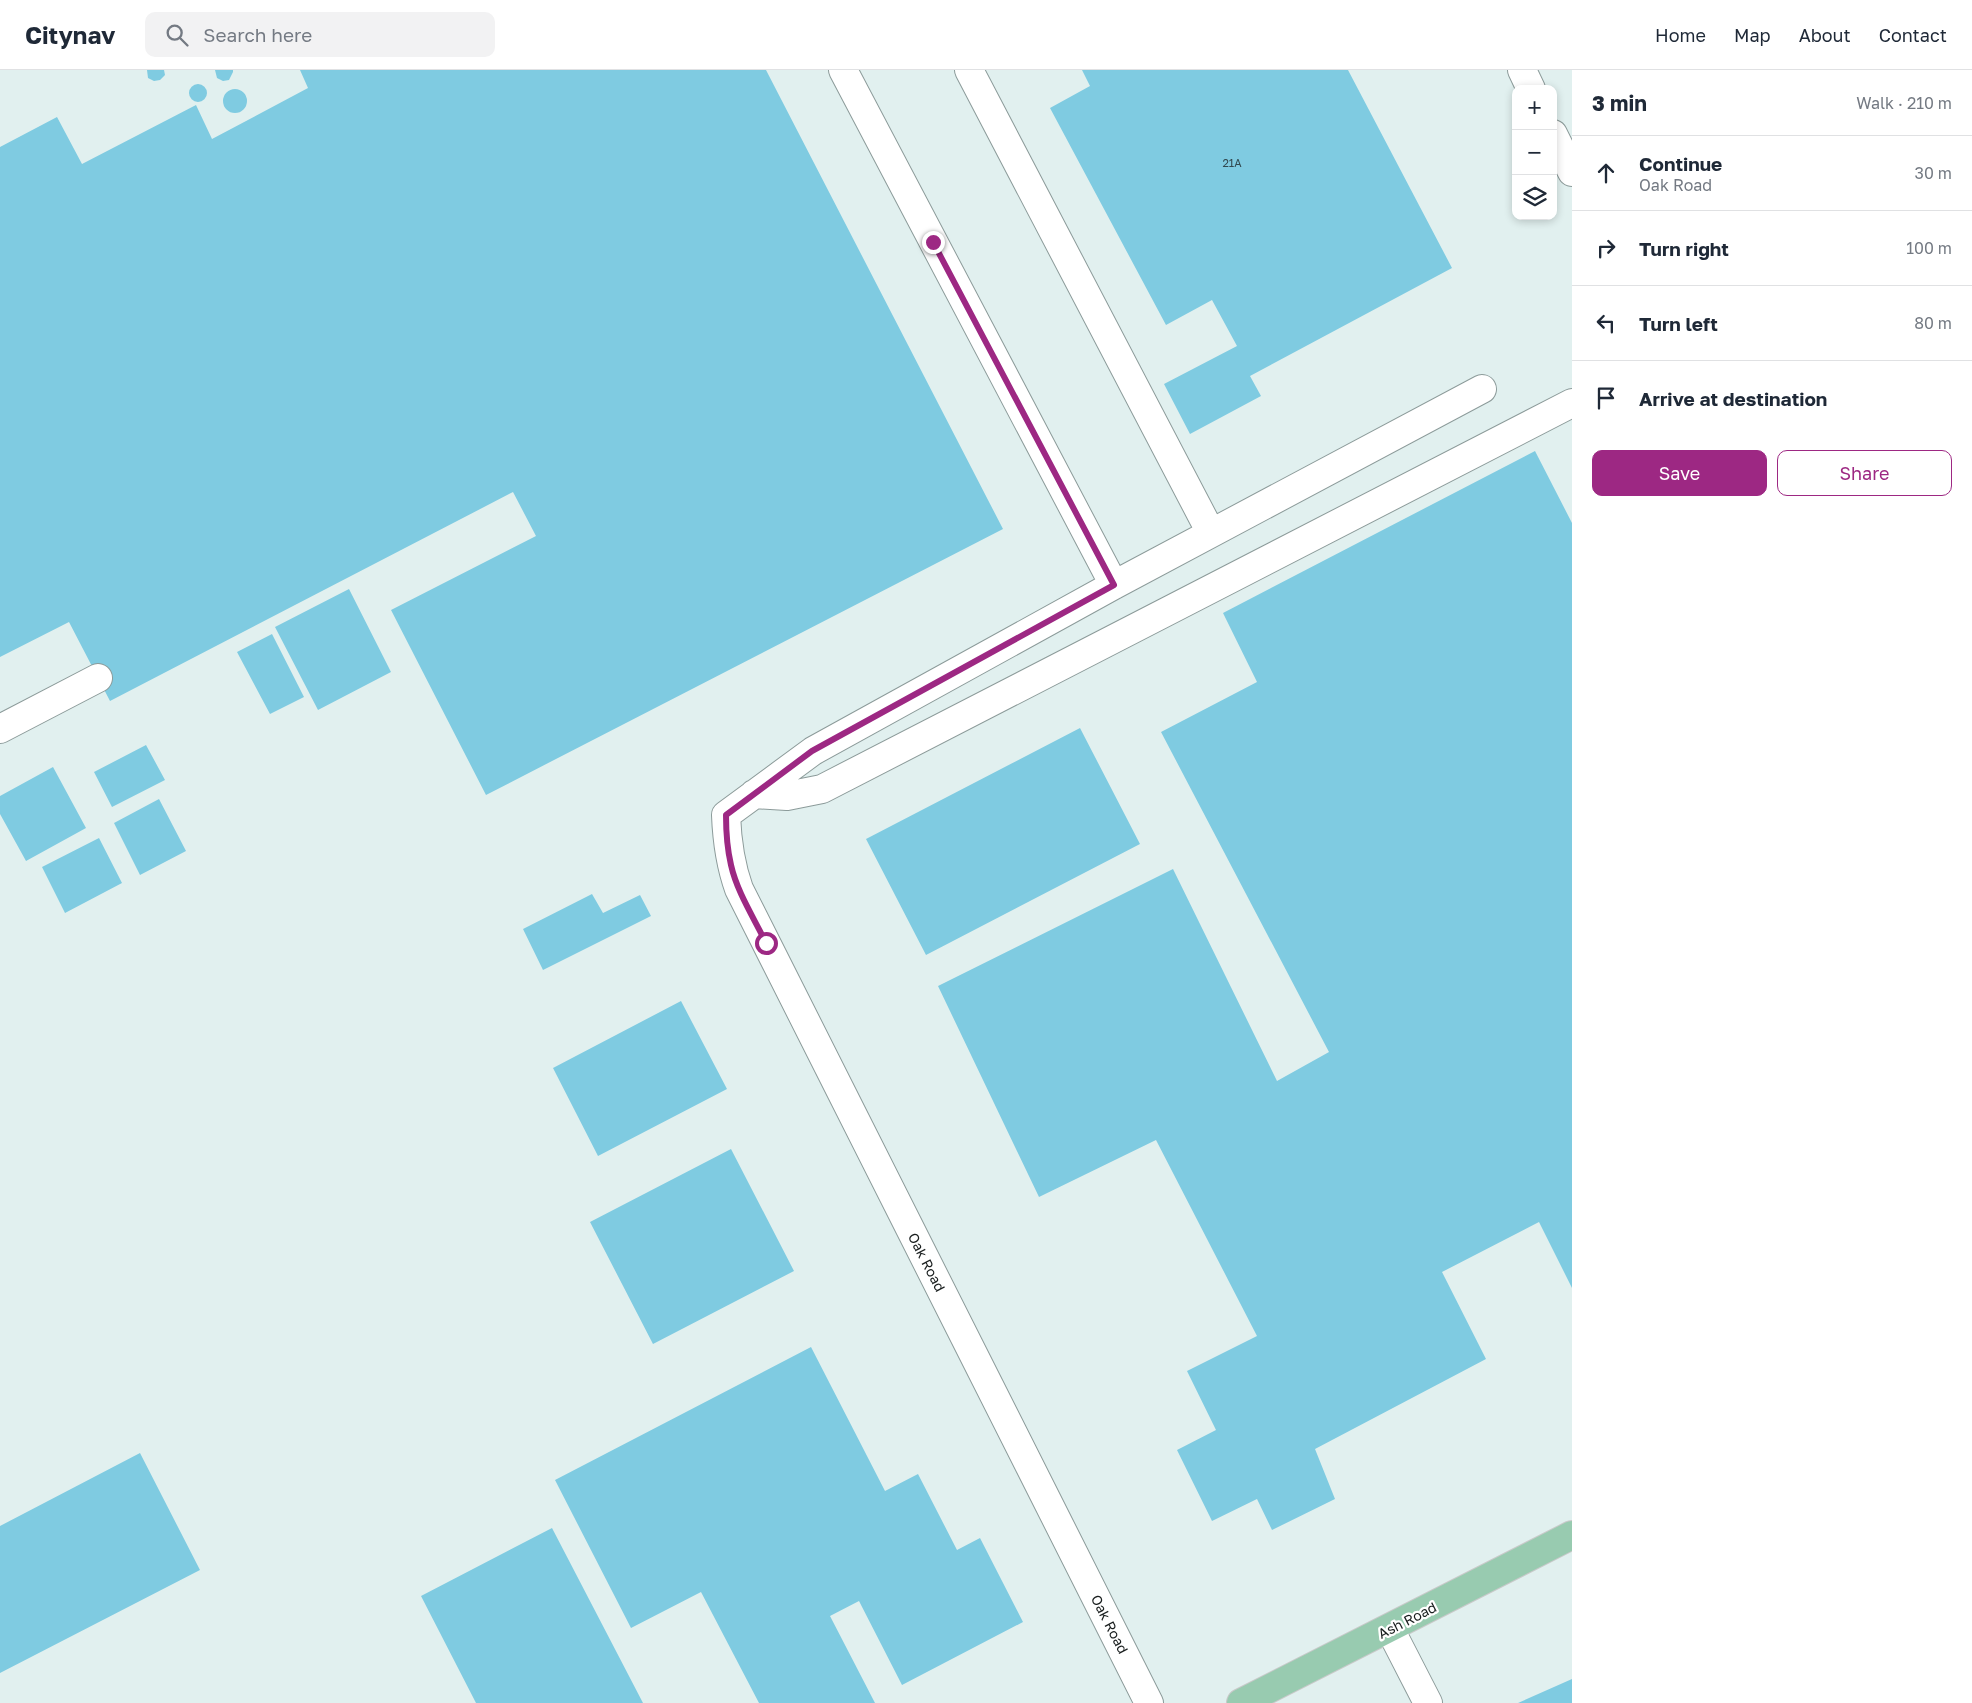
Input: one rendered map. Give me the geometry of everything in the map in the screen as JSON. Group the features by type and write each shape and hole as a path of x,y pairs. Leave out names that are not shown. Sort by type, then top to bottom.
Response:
{"main road":[{"name":"Ash Road","path":"1241,1703 1572,1535"}],"street":[{"path":"843,70 1114,585"},
{"path":"969,70 1210,533"},
{"path":"1522,70 1529,85"},
{"path":"1557,142 1572,172"},
{"path":"754,794 812,751 1210,533 1482,389"},
{"path":"754,794 787,796 822,789 1572,403"},
{"path":"0,729 98,678"},
{"name":"Oak Road","path":"754,794 726,815 731,866 739,889 1149,1703"},
{"path":"1390,1629 1428,1703"}],"building":[{"path":"147,70 164,70 165,75 160,80 154,81 148,78"},
{"path":"215,70 233,70 233,72 229,80 223,81 217,78"},
{"path":"300,70 766,70 1003,529 486,795 391,610 536,536 513,492 110,701 69,622 0,657 0,147 57,117 82,164 196,105 212,139 308,88"},
{"path":"1082,70 1348,70 1452,268 1250,376 1261,396 1190,434 1164,384 1237,346 1212,300 1166,325 1050,108 1090,86"},
{"path":"194,84 202,84 207,89 205,100 194,102 189,97 189,89"},
{"path":"230,89 240,89 247,96 247,106 240,113 230,113 223,106 223,96"},
{"path":"1535,451 1572,523 1572,1288 1539,1222 1442,1272 1486,1359 1315,1449 1335,1499 1272,1530 1257,1499 1212,1521 1177,1450 1216,1430 1187,1371 1257,1336 1156,1140 1039,1197 938,986 1173,869 1277,1081 1329,1052 1161,732 1257,682 1223,613"},
{"path":"349,589 391,672 318,710 275,627"},
{"path":"272,634 304,697 270,714 237,652"},
{"path":"1080,728 1140,844 926,955 866,839"},
{"path":"146,745 165,780 112,807 94,772"},
{"path":"53,767 86,828 26,861 0,814 0,796"},
{"path":"159,799 186,851 140,875 114,823"},
{"path":"99,838 122,883 65,913 42,867"},
{"path":"592,894 603,913 640,895 651,916 543,970 523,929"},
{"path":"681,1001 727,1089 598,1156 553,1068"},
{"path":"731,1149 794,1271 653,1344 590,1222"},
{"path":"811,1347 885,1491 918,1474 957,1550 980,1538 1023,1622 902,1685 859,1601 830,1616 875,1703 759,1703 701,1592 631,1628 555,1480"},
{"path":"140,1453 200,1570 0,1673 0,1526"},
{"path":"552,1528 643,1703 476,1703 421,1596"},
{"path":"1572,1679 1572,1703 1518,1703"}],"route":[{"path":"766,943 739,889 731,866 726,815 812,751 1114,585 933,242"}]}
